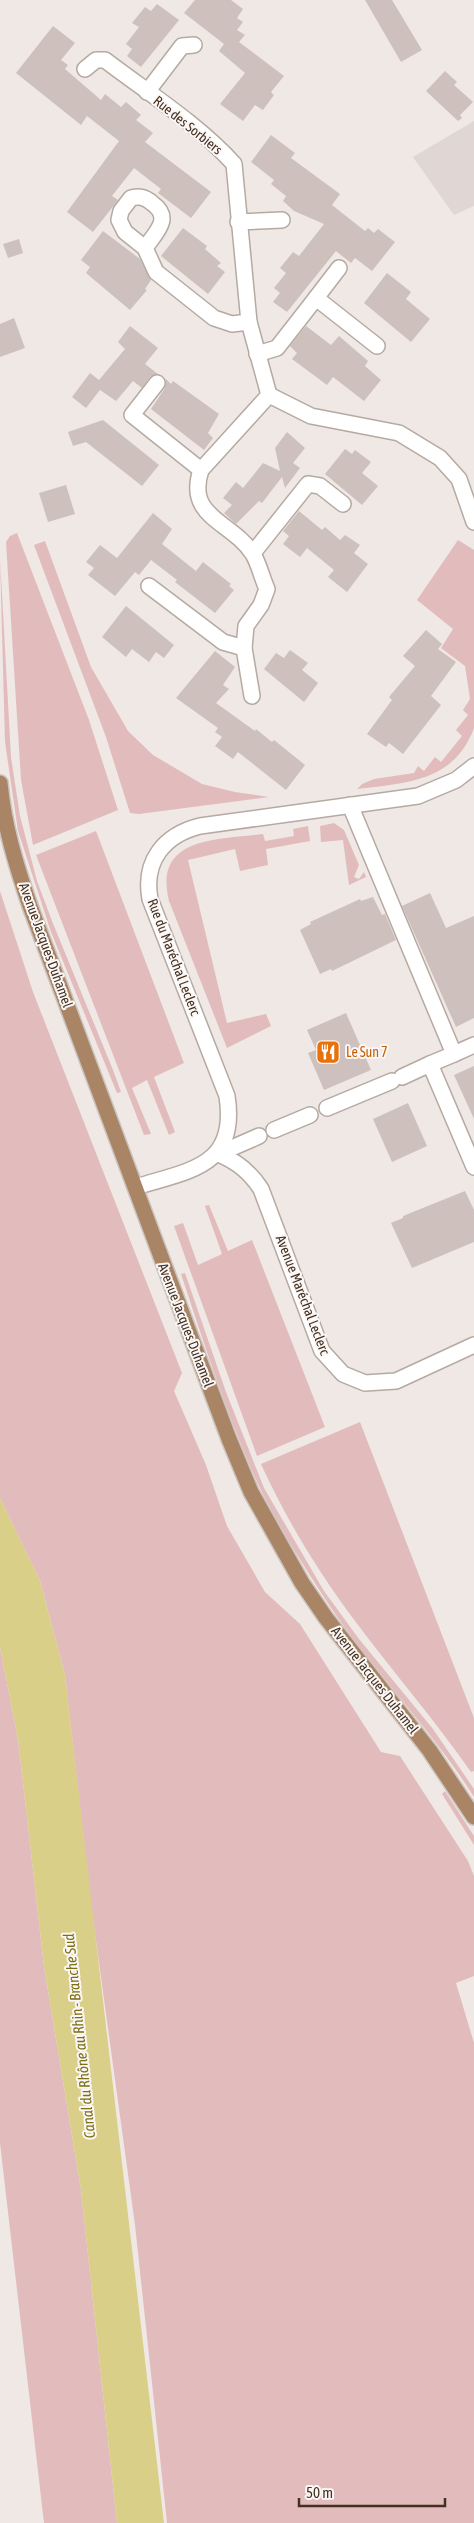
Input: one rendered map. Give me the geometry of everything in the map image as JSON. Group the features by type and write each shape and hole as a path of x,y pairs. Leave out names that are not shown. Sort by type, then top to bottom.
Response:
{"main road":[{"name":"Avenue Jacques Duhamel","path":"0,783 3,812 14,859 238,1464 265,1519 326,1618 430,1751 474,1817"}],"street":[{"path":"147,92 182,46 194,45"},
{"name":"Rue des Sorbiers","path":"85,69 96,60 106,60 224,152 234,164 249,322 268,395"},
{"path":"238,222 282,220"},
{"path":"145,248 156,272 214,318 232,324 249,322"},
{"path":"257,354 277,348 339,268"},
{"path":"316,298 377,346"},
{"path":"156,383 132,415 201,470"},
{"path":"252,696 244,648 246,626 261,605 267,590 253,553 199,502 196,486 201,470 268,395 311,416 399,433 432,453 440,458 459,479 474,522"},
{"path":"253,553 308,484 320,486 343,504"},
{"path":"149,586 223,642 244,648"},
{"name":"Rue du Maréchal Leclerc","path":"218,1154 230,1124 227,1096 150,899 148,880 152,864 164,844 179,833 194,827 395,800 432,791 456,780 474,766"},
{"path":"350,805 454,1054"},
{"path":"327,1108 474,1045"},
{"path":"430,1064 474,1167"},
{"path":"274,1130 310,1115"},
{"path":"136,1187 193,1168 218,1154 259,1136"},
{"name":"Avenue Maréchal Leclerc","path":"218,1154 231,1159 247,1171 261,1189 322,1351 343,1374 365,1383 396,1381 474,1345"}],"shaded area":[{"path":"474,121 474,206 454,215 413,157"},
{"path":"17,533 89,720 118,810 33,845 21,780 6,542 10,536"},
{"path":"458,540 474,550 474,728 465,746 454,759 441,769 410,781 357,789 362,784 374,779 414,773 418,766 424,771 435,757 441,762 462,736 456,730 468,715 463,710 470,699 465,666 441,648 453,629 417,600"},
{"path":"45,541 91,667 128,731 153,755 202,784 235,792 269,797 139,814 130,813 106,737 34,545"},
{"path":"0,558 11,757 20,816 37,881 113,1070 121,1092 117,1093 51,932 18,831 5,742"},
{"path":"334,823 344,830 359,865 354,877 359,879 364,872 366,877 349,885 343,840 321,842 320,826"},
{"path":"308,826 310,841 266,849 268,865 240,871 235,849 188,860 227,1023 266,1014 271,1026 227,1048 169,901 167,880 171,864 180,853 194,845 228,838 263,834 265,841 294,836 293,829"},
{"path":"96,831 184,1063 154,1077 175,1132 169,1135 147,1080 132,1088 151,1134 144,1135 36,855"},
{"path":"0,891 33,992 182,1373 174,1391 206,1465 227,1526 265,1592 300,1624 381,1752 400,1756 468,1861 474,1876 474,1976 456,1983 474,2043 474,2523 167,2523 135,2225 92,1912 65,1675 40,1581 0,1498"},
{"path":"209,1205 228,1251 252,1240 325,1427 257,1456 174,1226 183,1223 198,1265 222,1254 205,1206"},
{"path":"185,1273 226,1392 264,1488 324,1591 359,1639 433,1729 474,1789 474,1797 437,1744 338,1618 276,1519 253,1473 224,1399 181,1274"},
{"path":"360,1422 474,1718 474,1771 471,1772 355,1621 329,1584 292,1525 261,1464"},
{"path":"0,1647 18,1739 44,1966 81,2190 117,2523 44,2523 0,2143"},
{"path":"445,1791 474,1836 474,1845 442,1794"}],"water":[{"name":"Canal du Rhône au Rhin - Branche Sud","path":"0,1498 40,1581 65,1675 164,2523 117,2523 81,2190 44,1966 18,1739 0,1647"}],"building":[{"path":"195,0 231,0 243,9 237,18 243,22 237,30 245,35 239,42 284,76 271,92 274,95 263,110 255,105 243,121 220,104 245,73 219,51 224,44 184,13"},
{"path":"365,0 392,0 422,50 401,62"},
{"path":"157,4 179,20 141,67 127,56 132,49 126,44 139,27 132,23 145,7 151,11"},
{"path":"53,26 75,43 61,60 68,65 65,69 101,100 105,94 121,107 126,102 141,115 136,120 153,133 145,142 211,192 191,218 158,193 161,189 134,168 112,196 118,200 93,232 67,212 119,141 87,116 81,125 16,73"},
{"path":"445,71 457,82 454,85 473,102 460,115 462,118 458,121 426,91"},
{"path":"271,135 295,153 291,158 340,194 332,205 365,231 368,228 374,233 378,229 395,242 372,271 355,258 351,263 336,251 287,312 273,302 280,293 274,288 286,273 280,268 293,252 299,256 324,224 294,211 283,201 286,196 271,184 274,180 251,162"},
{"path":"183,228 207,246 205,249 221,263 217,266 225,272 208,294 161,256"},
{"path":"103,231 140,259 151,280 145,289 147,290 130,310 86,273 90,267 81,260"},
{"path":"19,239 23,253 8,258 3,244"},
{"path":"387,273 411,292 406,299 430,319 411,342 364,303"},
{"path":"14,318 25,348 0,357 0,324"},
{"path":"130,326 158,348 145,364 158,374 150,377 142,388 133,381 116,401 100,390 86,408 72,397 90,373 99,380 125,349 118,342"},
{"path":"306,326 331,345 339,336 368,361 365,366 381,380 364,401 333,377 327,385 292,359 297,353 290,346"},
{"path":"166,379 171,384 173,381 219,414 208,433 213,438 204,450 151,409 165,388"},
{"path":"103,420 159,465 142,486 86,442 73,446 68,432"},
{"path":"287,432 305,448 293,463 300,468 285,488 282,477 262,503 259,501 236,524 224,513 232,505 223,498 236,482 243,488 263,463 280,471 275,448"},
{"path":"345,449 352,454 355,450 371,462 362,473 378,486 362,505 325,474"},
{"path":"66,485 75,514 48,522 39,493"},
{"path":"299,511 322,530 325,527 340,540 345,535 360,545 354,553 368,564 347,592 328,577 334,570 307,548 300,557 283,544 289,536 283,531"},
{"path":"153,513 172,529 162,544 196,571 203,562 231,584 229,586 234,590 215,613 175,582 177,580 151,560 139,575 135,572 115,596 88,575 94,568 86,562 100,545 117,558"},
{"path":"126,606 174,645 164,658 156,652 149,662 132,649 126,657 102,637"},
{"path":"426,630 442,644 438,649 456,662 431,696 441,705 403,754 389,743 386,747 367,734 392,700 389,697 415,666 403,656"},
{"path":"290,650 308,663 302,670 318,683 304,702 264,669 276,653 284,658"},
{"path":"215,651 235,667 223,685 229,689 216,703 255,731 256,729 272,742 274,740 305,765 286,790 238,752 233,759 215,746 222,737 215,732 218,728 176,698"},
{"path":"430,893 446,928 474,916 474,1018 456,1027 402,906"},
{"path":"373,897 382,915 385,914 396,940 332,971 331,969 320,974 300,930 311,924 310,922 360,899 361,901"},
{"path":"346,1013 371,1070 324,1090 308,1053 316,1050 307,1030"},
{"path":"474,1066 474,1119 454,1075"},
{"path":"408,1103 427,1146 392,1162 373,1119"},
{"path":"465,1191 474,1210 474,1242 412,1268 391,1223 403,1218 403,1216"}],"place":[{"name":"Le Sun 7","path":"328,1052"}]}
